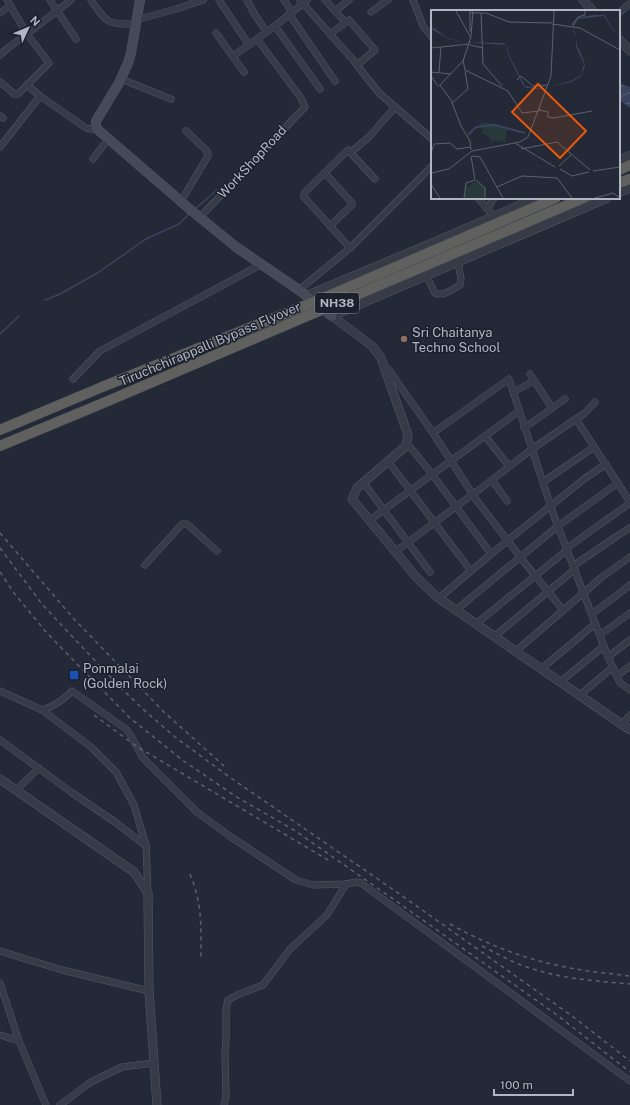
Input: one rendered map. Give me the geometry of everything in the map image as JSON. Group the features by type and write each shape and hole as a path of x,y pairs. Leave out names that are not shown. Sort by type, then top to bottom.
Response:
{"highway":[{"path":"620,170 630,165"},
{"path":"620,183 630,179"},
{"name":"Tiruchchirappalli Bypass Flyover","path":"0,430 102,387 321,299 554,199"},
{"name":"Tiruchchirappalli Bypass Flyover","path":"0,446 582,199"}],"main road":[{"path":"140,0 135,22 131,53 121,78 96,121 96,128 236,247 299,290 332,316"}],"street":[{"path":"50,0 76,38"},
{"path":"0,55 71,0"},
{"path":"91,0 104,19 109,22 122,24 135,22 203,0"},
{"path":"219,0 249,46"},
{"path":"247,0 267,32"},
{"path":"284,0 335,81"},
{"path":"325,0 345,22"},
{"path":"335,11 349,0"},
{"path":"371,12 388,0"},
{"path":"413,0 424,26 431,36"},
{"path":"583,0 592,10"},
{"path":"233,56 275,26 303,1 379,93 431,138"},
{"path":"0,13 8,3 27,34 49,63 18,94 14,94 0,82"},
{"path":"620,12 630,3"},
{"path":"330,34 349,20 376,50 357,65"},
{"path":"275,26 320,89"},
{"path":"216,33 244,72"},
{"name":"WorkShopRoad","path":"200,217 304,107 301,98 257,39"},
{"path":"620,40 630,51"},
{"path":"121,78 172,99"},
{"path":"27,85 40,96 86,128 96,128"},
{"path":"0,147 40,96"},
{"path":"350,248 304,197 304,194 348,150 351,152 370,136 395,107"},
{"path":"181,201 208,156 206,150 186,131"},
{"path":"93,160 108,139"},
{"path":"351,152 375,179"},
{"path":"620,160 630,155"},
{"path":"299,290 350,248 431,167"},
{"path":"325,173 352,203 352,205 330,226"},
{"path":"620,193 630,188"},
{"path":"479,199 494,217"},
{"path":"487,209 493,199"},
{"path":"306,296 534,199"},
{"path":"605,199 332,316 372,346 381,358 408,435 406,446 363,482 357,488 352,499 416,578 439,598 630,730"},
{"path":"426,275 435,294 443,294 460,285 461,279 458,262"},
{"path":"73,378 100,351 262,264"},
{"path":"384,366 389,370 433,433 473,494 520,557 563,610"},
{"path":"530,374 552,408"},
{"path":"433,433 509,379 524,428 558,526 595,624 620,683 630,690"},
{"path":"513,392 534,381"},
{"path":"524,428 565,400"},
{"path":"395,552 532,449 585,413 595,402"},
{"path":"370,520 519,411"},
{"path":"476,624 567,549 630,502 576,419"},
{"path":"485,436 509,466"},
{"path":"406,442 432,474 491,554"},
{"path":"543,482 594,447"},
{"path":"388,461 471,571"},
{"path":"439,598 551,505 606,464"},
{"path":"492,480 507,501"},
{"path":"363,482 430,572"},
{"path":"456,610 558,526 618,484"},
{"path":"145,565 182,524 187,524 218,551"},
{"path":"495,636 548,592 574,568 630,528"},
{"path":"516,651 602,577 630,556"},
{"path":"592,614 630,585"},
{"path":"600,635 630,613"},
{"path":"541,669 595,624"},
{"path":"608,657 630,640"},
{"path":"560,682 604,646"},
{"path":"617,676 630,666"},
{"path":"580,695 612,667"},
{"path":"42,710 50,708 72,690 126,728 143,758 198,813 231,837 296,880 313,885 346,884 356,882 369,887 630,1081"},
{"path":"0,691 42,710 91,747 116,772 134,805 146,846 149,991 157,1105"},
{"path":"622,724 630,715"},
{"path":"0,740 115,822 146,846"},
{"path":"16,790 39,768"},
{"path":"0,779 134,872 148,893"},
{"path":"224,1105 226,1097 225,1052 226,1010 228,1000 263,985 290,948 327,915 346,884"},
{"path":"0,951 62,970 149,991"},
{"path":"0,983 19,1041 46,1105"},
{"path":"0,1035 19,1041"},
{"path":"60,1105 91,1082 122,1067 154,1063"}],"water":[{"path":"620,83 630,87 630,108 620,101"}],"waterway":[{"path":"195,209 217,190"},
{"path":"45,300 60,294 99,272 146,239 179,224 190,213"},
{"path":"0,334 19,316"}],"railway":[{"path":"0,533 74,619 164,712 224,766"},
{"path":"0,548 42,604 66,630 122,689 175,737 228,776 401,895 572,1016 630,1061"},
{"path":"0,572 14,593 46,632 80,667 130,718 185,762 235,796 294,830 396,901 557,1015 630,1072"},
{"path":"94,715 136,746 328,860"},
{"path":"190,874 198,900 201,924 201,957"},
{"path":"450,924 515,954 575,969 630,976"},
{"path":"482,946 518,964 542,972 579,979 630,984"}],"place":[{"name":"Sri Chaitanya Techno School","path":"404,339"},
{"name":"Ponmalai (Golden Rock)","path":"74,675"}]}
